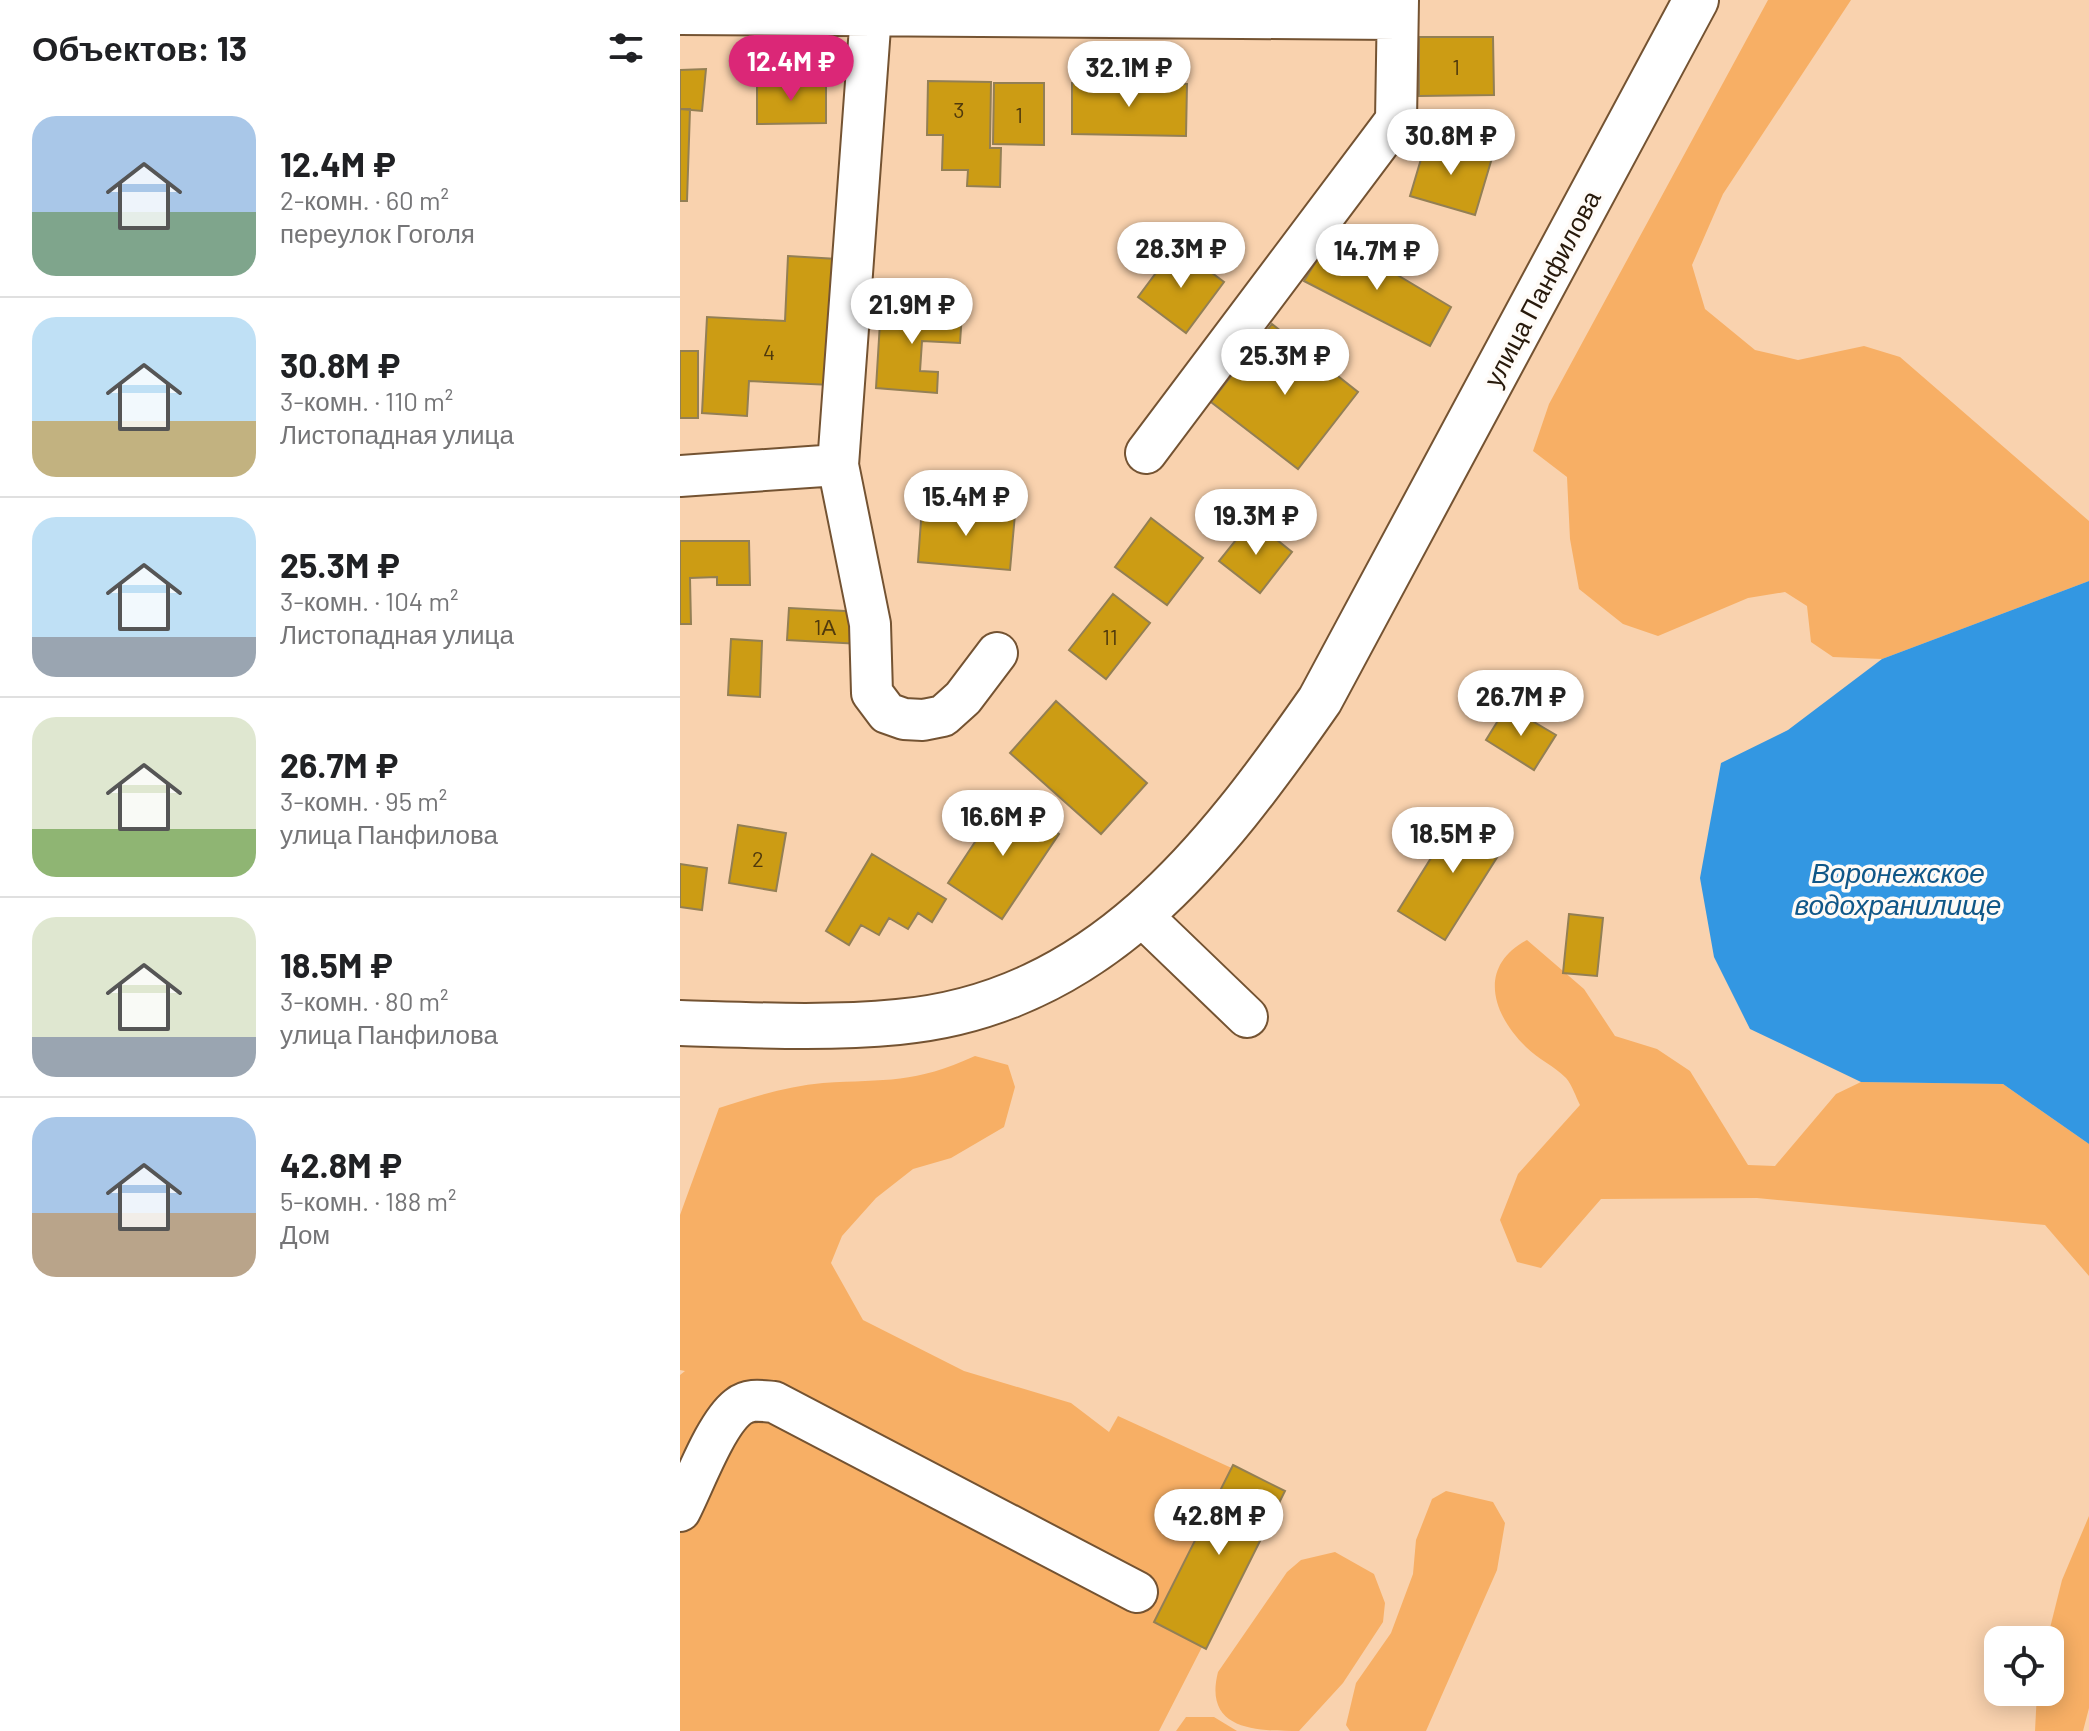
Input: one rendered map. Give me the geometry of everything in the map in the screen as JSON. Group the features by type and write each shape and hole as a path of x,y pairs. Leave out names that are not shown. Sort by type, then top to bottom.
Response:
{"main road":[{"name":"улица Панфилова","path":"1142,916 1175,885 1257,790 1320,700 1696,0"},
{"path":"680,1023 899,1022 971,1008 1031,987 1102,947 1142,916"}],"street":[{"path":"872,8 838,465 870,624 872,693 887,713 923,720 943,716 963,698 997,653"},
{"path":"680,14 872,8 1397,9 1396,120 1146,453"},
{"path":"680,476 838,465"},
{"path":"1142,916 1247,1017"},
{"path":"680,1511 724,1424 738,1407 753,1400 774,1402 1137,1592"}],"shaded area":[{"path":"1768,0 1851,0 1723,194 1692,265 1705,309 1755,350 1798,360 1864,346 1900,357 2089,521 2089,581 1882,659 1833,657 1811,642 1807,606 1785,592 1748,598 1658,636 1623,624 1579,589 1570,539 1567,477 1533,451 1549,404"},
{"path":"1527,940 1584,989 1615,1036 1657,1049 1690,1071 1748,1165 1775,1166 1836,1094 1861,1082 2003,1084 2089,1144 2089,1276 2045,1225 1757,1198 1601,1199 1541,1268 1517,1262 1500,1220 1518,1174 1580,1105 1566,1078 1526,1047 1504,1020 1498,1005 1496,976 1501,963"},
{"path":"975,1056 1008,1065 1015,1087 1004,1127 951,1158 913,1169 876,1198 842,1236 831,1263 863,1320 964,1371 1071,1403 1109,1432 1118,1416 1282,1491 1159,1731 680,1731 680,1375 685,1371 680,1370 680,1215 719,1108 797,1087 917,1076"},
{"path":"1446,1491 1493,1502 1505,1523 1497,1570 1426,1731 1350,1731 1346,1725 1356,1683 1391,1633 1413,1574 1416,1540 1432,1499"},
{"path":"2089,1516 2089,1708 2083,1731 2035,1731 2036,1706 2064,1706 2064,1626 2050,1626 2062,1580"},
{"path":"1335,1552 1374,1574 1385,1603 1383,1622 1343,1683 1299,1731 1267,1730 1237,1724 1226,1717 1218,1706 1215,1691 1218,1672 1287,1572 1301,1560"},
{"path":"1186,1717 1214,1717 1237,1731 1176,1731"}],"water":[{"name":"Воронежское водохранилище","path":"2089,581 2089,1144 2003,1084 1861,1082 1750,1029 1714,957 1700,878 1721,763 1788,730 1882,659"}],"building":[{"path":"1419,37 1493,37 1494,95 1419,96"},
{"path":"706,69 702,111 680,109 680,70"},
{"path":"928,81 991,82 990,148 1001,148 1000,187 967,186 968,170 942,170 943,135 927,135"},
{"path":"757,82 826,82 826,123 757,124"},
{"path":"994,83 1044,83 1044,145 993,144"},
{"path":"1072,83 1187,84 1186,136 1072,134"},
{"path":"680,109 690,109 687,201 680,201"},
{"path":"1427,139 1492,158 1475,215 1410,196"},
{"path":"1332,236 1451,307 1430,346 1304,281"},
{"path":"1176,246 1224,282 1186,333 1138,297"},
{"path":"788,256 837,259 831,385 749,381 747,416 702,413 707,317 785,321"},
{"path":"881,306 962,313 960,343 922,341 920,371 938,372 937,393 876,388"},
{"path":"1272,324 1358,392 1298,469 1211,402"},
{"path":"680,351 698,351 698,418 680,418"},
{"path":"922,507 1015,514 1010,570 918,562"},
{"path":"1151,518 1203,558 1167,605 1115,567"},
{"path":"1252,520 1292,552 1260,593 1219,561"},
{"path":"680,541 749,541 750,585 717,585 717,577 690,578 691,624 680,624"},
{"path":"1113,594 1150,623 1106,679 1069,650"},
{"path":"789,608 863,612 861,644 787,640"},
{"path":"731,639 762,641 760,697 728,695"},
{"path":"1056,701 1147,783 1101,834 1010,753"},
{"path":"1507,706 1556,735 1534,770 1486,740"},
{"path":"1004,798 1059,834 1002,919 948,883"},
{"path":"1461,810 1508,840 1445,940 1398,911"},
{"path":"738,825 786,833 776,891 729,883"},
{"path":"872,854 946,899 932,922 918,913 908,929 889,918 879,935 861,925 849,945 826,931"},
{"path":"680,864 707,868 702,910 680,907"},
{"path":"1569,914 1603,918 1597,976 1563,973"},
{"path":"1233,1465 1285,1491 1206,1649 1154,1622"}]}
